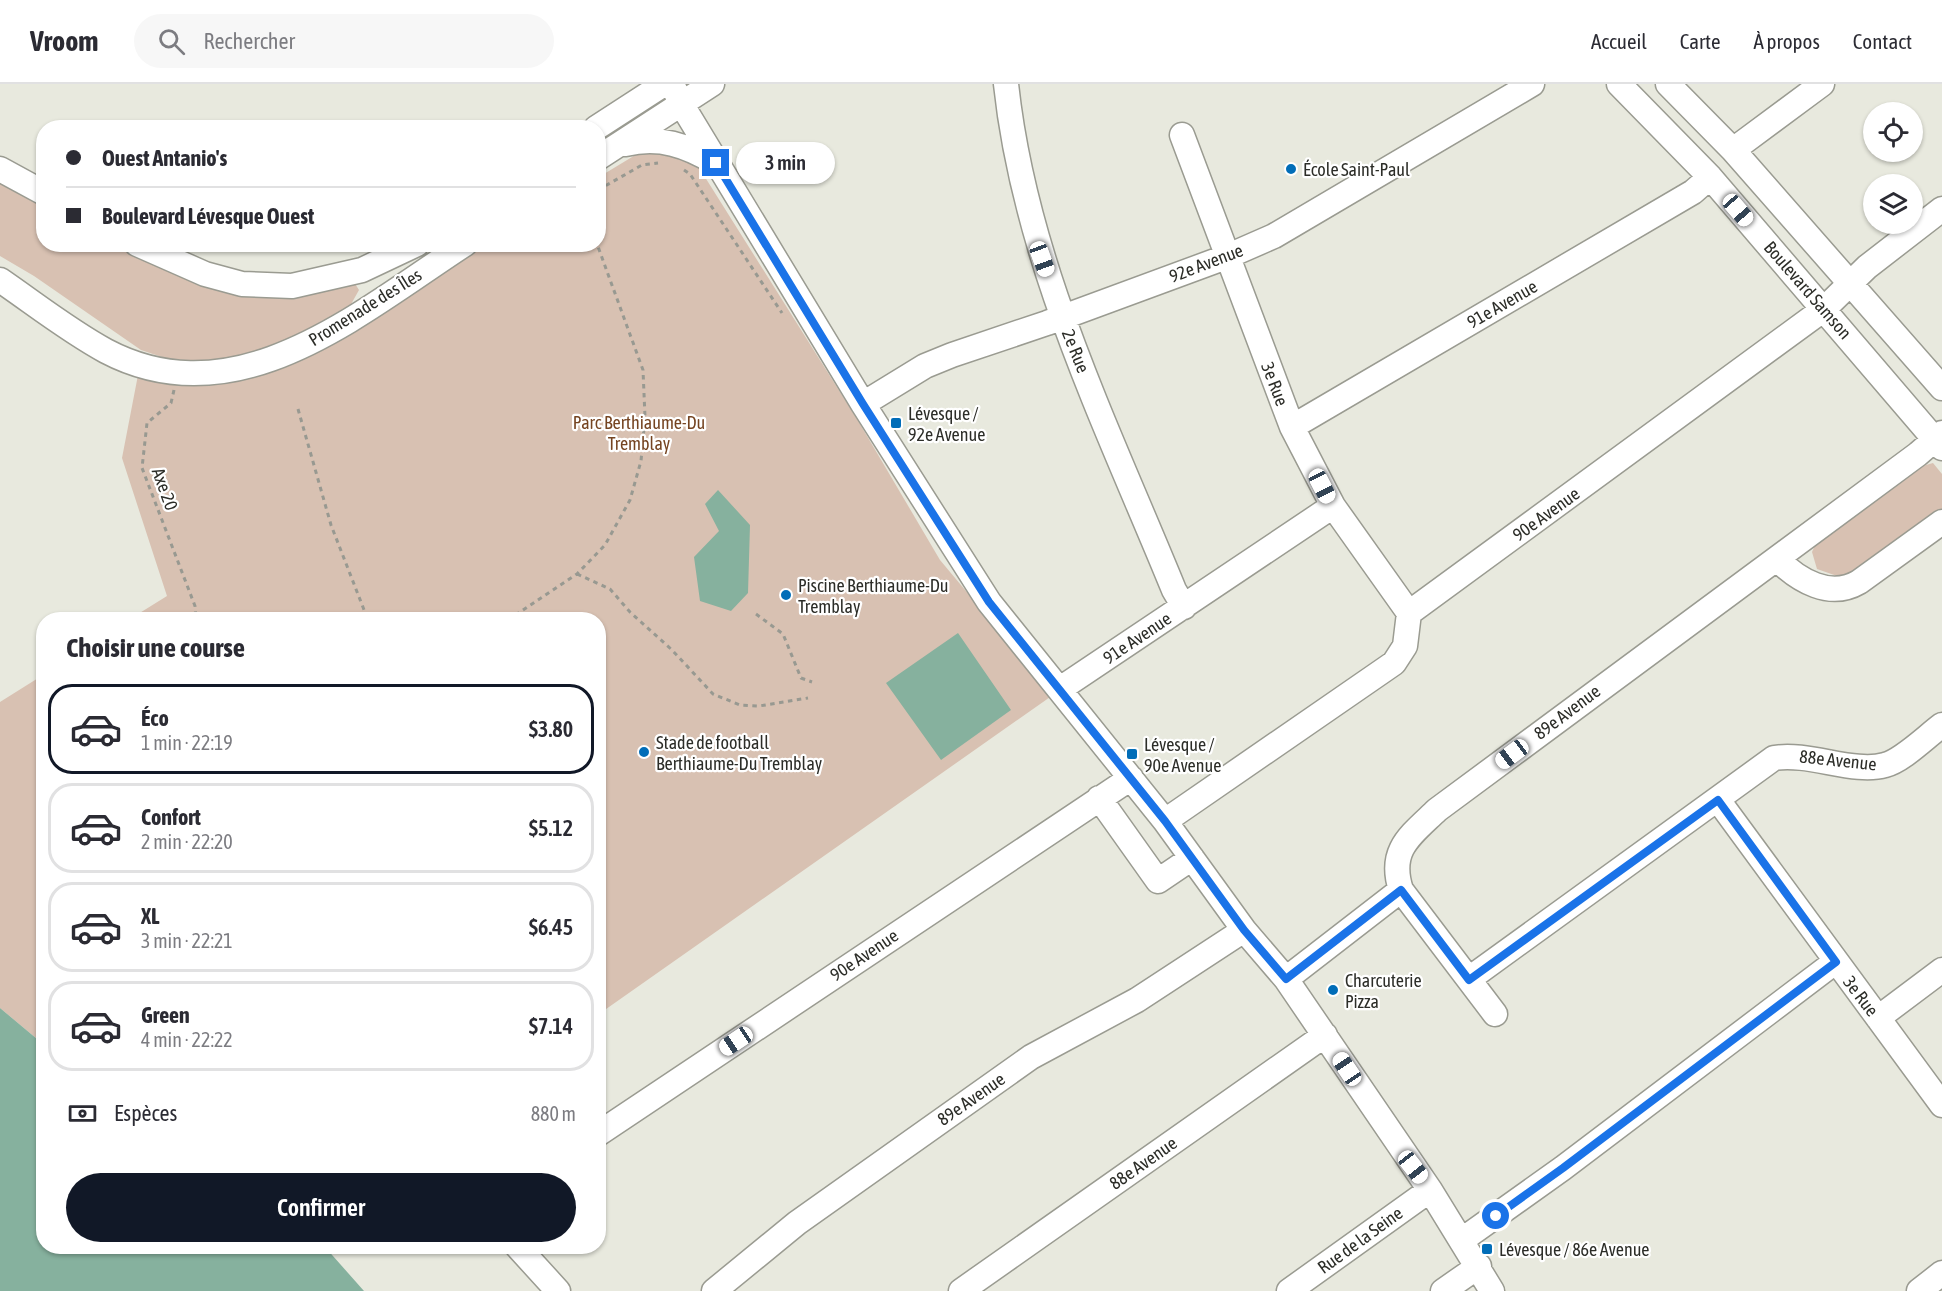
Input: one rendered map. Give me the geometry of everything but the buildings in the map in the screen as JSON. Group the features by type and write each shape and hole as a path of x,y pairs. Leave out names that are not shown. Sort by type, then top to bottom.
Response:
{"street":[{"path":"606,122 664,84"},
{"path":"608,152 677,94 712,84"},
{"name":"2e Rue","path":"1006,84 1022,183 1042,259 1063,317 1174,590 1184,606"},
{"name":"92e Avenue","path":"863,404 934,362 1226,257 1274,236 1532,84"},
{"name":"Boulevard Samson","path":"1619,84 1710,177 1940,440"},
{"name":"Boulevard Samson","path":"1668,84 1733,150 1942,388"},
{"path":"1733,150 1822,84"},
{"path":"677,94 716,163 863,404 989,602 1165,821 1244,930 1286,979 1430,1190 1479,1266 1492,1291"},
{"name":"3e Rue","path":"1182,135 1226,257 1292,427 1333,506 1409,613"},
{"path":"608,152 656,140 670,141 716,163"},
{"path":"0,169 36,189"},
{"name":"91e Avenue","path":"1292,427 1693,192 1710,177"},
{"name":"90e Avenue","path":"1409,613 1824,309 1867,267 1942,209"},
{"name":"Promenade des Îles","path":"155,252 205,274 242,284 292,286 362,270 400,252"},
{"name":"Promenade des Îles","path":"0,280 106,351 133,363 178,374 222,373 268,362 321,337 453,252"},
{"name":"89e Avenue","path":"1401,890 1395,872 1397,856 1420,826 1437,810 1940,440"},
{"name":"91e Avenue","path":"1060,689 1333,506"},
{"path":"1778,559 1798,576 1818,586 1845,589 1859,582 1942,522"},
{"path":"1165,821 1394,663 1405,646 1409,613"},
{"name":"88e Avenue","path":"1469,980 1774,758 1790,755 1866,766 1887,765 1942,725"},
{"name":"90e Avenue","path":"606,1129 1131,778"},
{"path":"1099,798 1158,881 1192,858"},
{"name":"3e Rue","path":"1718,800 1942,1105"},
{"path":"1286,979 1401,890 1495,1014"},
{"name":"89e Avenue","path":"714,1291 797,1223 1031,1057 1137,1000 1244,930"},
{"path":"1462,1240 1563,1168 1836,962"},
{"path":"1878,1018 1942,970"},
{"name":"88e Avenue","path":"961,1291 1325,1035"},
{"name":"Rue de la Seine","path":"1289,1291 1430,1190"},
{"path":"524,1254 558,1291"},
{"path":"1443,1291 1479,1266"},
{"path":"1919,1291 1942,1273"}],"path":[{"path":"606,185 642,165 667,164"},
{"path":"675,165 690,174 783,314"},
{"path":"520,612 577,574 605,545 630,500 640,461 645,417 643,370 600,252"},
{"name":"Axe 20","path":"178,374 171,403 147,423 142,468 195,612"},
{"path":"298,410 331,525 365,612"},
{"path":"577,574 610,589 630,612 672,650 713,694 740,705 759,706 808,698"},
{"path":"756,614 783,634 801,678 812,682"}],"green space":[{"name":"Parc Berthiaume-Du Tremblay","path":"669,151 698,166 857,419 940,560 1053,695 606,1009 606,612 141,612 167,596 122,458 138,375 219,384 297,358 474,252 606,252 606,173 637,154"},
{"path":"0,178 36,198 36,252 134,252 145,258 235,289 352,279 359,290 345,315 263,352 186,365 141,350 34,276 0,256"},
{"path":"1933,463 1942,474 1942,511 1865,568 1840,577 1817,569 1812,552 1816,543 1919,467"},
{"path":"36,679 36,1038 0,1008 0,702"}],"shaded area":[{"path":"718,490 750,525 748,593 731,611 700,601 694,557 719,531 705,504"},
{"path":"958,633 1011,710 941,760 886,683"},
{"path":"0,1008 36,1038 36,1254 331,1254 364,1291 0,1291"}],"place":[{"name":"École Saint-Paul","path":"1291,169"},
{"name":"Lévesque / 92e Avenue","path":"896,423"},
{"name":"Piscine Berthiaume-Du Tremblay","path":"786,595"},
{"name":"Stade de football Berthiaume-Du Tremblay","path":"644,752"},
{"name":"Lévesque / 90e Avenue","path":"1132,754"},
{"name":"Charcuterie Pizza","path":"1333,990"},
{"name":"Lévesque / 86e Avenue","path":"1487,1249"}],"route":[{"path":"716,163 863,404 989,602 1165,821 1244,930 1286,979 1401,890 1469,980 1718,800 1836,962 1496,1216"}]}
